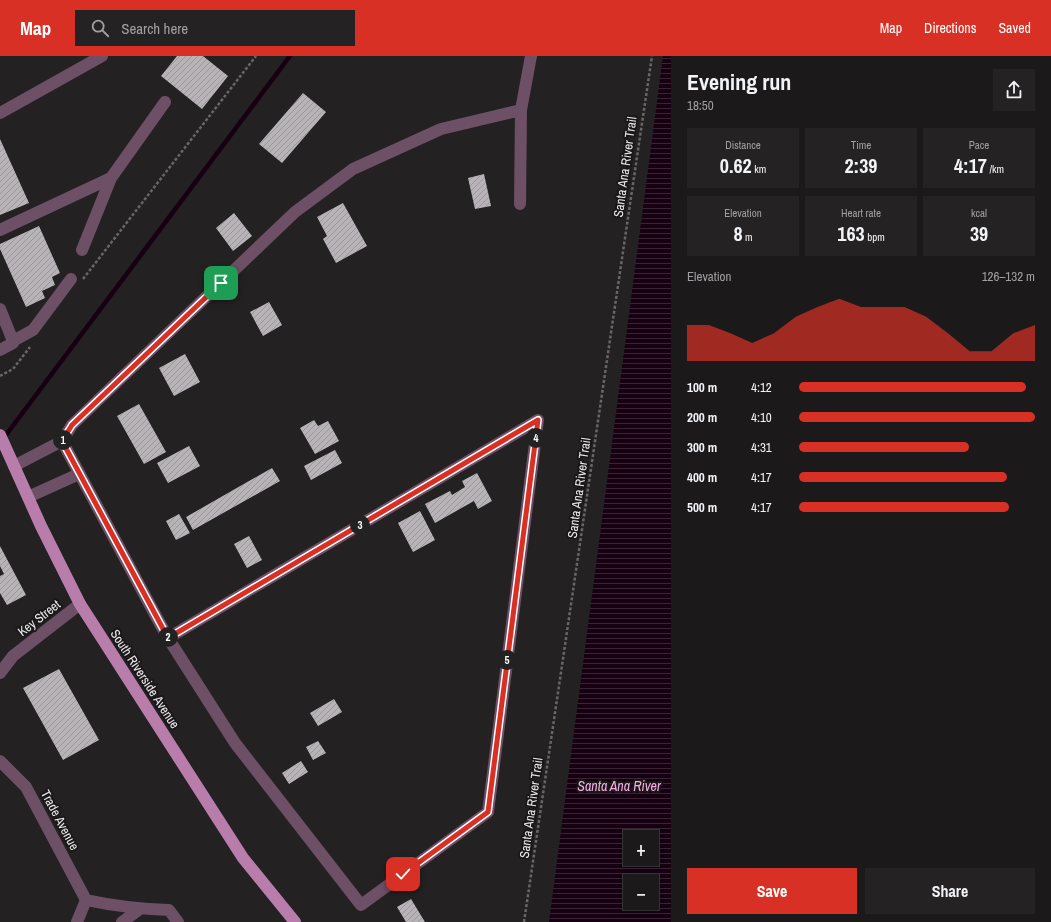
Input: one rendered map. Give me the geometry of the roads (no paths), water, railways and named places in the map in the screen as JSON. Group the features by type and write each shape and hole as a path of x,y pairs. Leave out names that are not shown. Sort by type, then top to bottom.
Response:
{"main road":[{"name":"South Riverside Avenue","path":"0,435 41,526 80,604 243,858 295,922"}],"street":[{"path":"0,113 102,56"},
{"path":"520,204 521,110 531,56"},
{"path":"82,250 111,178 165,102"},
{"path":"14,466 62,441 72,425 295,212 353,169 441,129 521,110"},
{"path":"0,230 111,178"},
{"path":"0,350 11,346 13,341 33,330 76,281"},
{"path":"0,309 13,341"},
{"path":"62,441 168,638 235,743 361,905 488,812 538,420 168,638"},
{"path":"28,497 79,474"},
{"name":"Key Street","path":"0,673 13,656 80,604"},
{"name":"Trade Avenue","path":"0,761 26,787 86,900"},
{"path":"77,922 86,900 115,906 170,910 178,922"},
{"path":"122,922 140,908"}],"water":[{"name":"Santa Ana River","path":"663,56 671,56 671,922 549,922"}],"waterway":[{"path":"3,439 290,56"}]}
